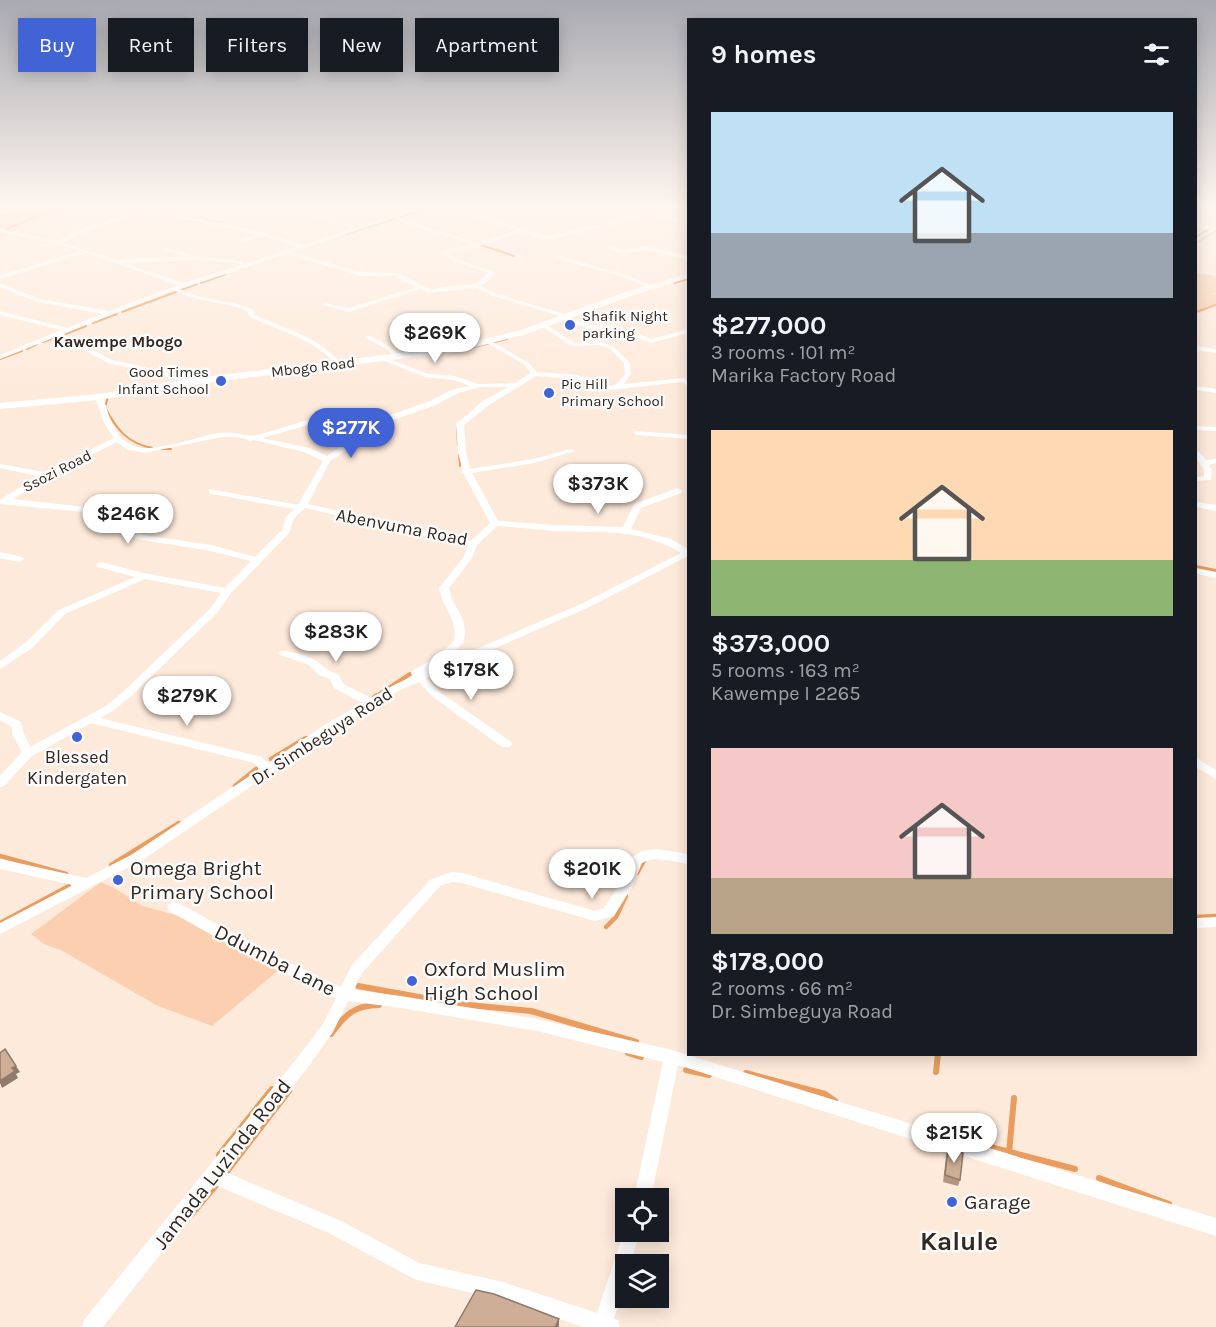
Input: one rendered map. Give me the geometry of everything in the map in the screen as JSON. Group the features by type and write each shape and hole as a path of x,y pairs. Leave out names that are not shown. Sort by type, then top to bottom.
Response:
{"street":[{"path":"0,277 30,268"},
{"path":"133,268 183,285"},
{"path":"0,357 174,288 233,268"},
{"path":"340,268 361,274 396,274 432,292 477,286 493,273 478,268"},
{"path":"596,268 650,286"},
{"name":"Mbogo Road","path":"0,406 99,397 189,382 338,364 489,342 650,286 687,276"},
{"path":"0,285 39,301 109,314"},
{"path":"477,286 495,295 592,327 612,326 651,341 687,331"},
{"path":"325,305 349,310 422,287"},
{"path":"174,288 203,300 236,303 250,310 252,316 319,347 338,364"},
{"path":"0,313 68,330"},
{"path":"542,324 574,345 597,343 612,347 625,359 628,366 625,381 618,388"},
{"path":"58,334 110,362 160,372 189,382"},
{"path":"368,337 390,349 397,356"},
{"path":"1197,340 1206,349"},
{"path":"489,342 527,364 535,374"},
{"path":"1197,348 1216,351"},
{"path":"382,358 427,376 455,378 478,386"},
{"path":"687,383 684,380 618,388 600,386 577,377 535,374 520,385 486,403 460,424 460,442 465,472 484,509 495,524 626,530 668,541 687,552"},
{"path":"0,783 28,753 89,719 127,694 215,610 227,591 286,531 290,518 300,506 327,460 347,446 366,439 362,434 371,430 376,423 433,403 456,391 478,386 520,385"},
{"path":"1197,388 1216,391"},
{"path":"99,397 106,426 115,440 144,450 166,448 223,434 309,450 327,460"},
{"path":"250,439 319,419"},
{"path":"1197,428 1216,429"},
{"path":"638,433 687,437"},
{"name":"Ssozi Road","path":"2,503 45,476 115,440"},
{"path":"465,472 534,461 571,451"},
{"path":"1197,455 1208,470 1208,478 1197,479"},
{"path":"1204,463 1216,461"},
{"path":"0,466 45,476"},
{"name":"Abenvuma Road","path":"212,491 300,506 473,544 495,524"},
{"path":"626,530 637,506 678,491"},
{"path":"2,503 86,510 140,537 211,548 257,560"},
{"path":"1197,505 1216,508"},
{"path":"473,544 467,558 444,588 445,596 461,622 459,642 441,659 415,672 437,695 506,744"},
{"name":"Dr. Simbeguya Road","path":"0,929 136,858 330,727 399,687 415,672 584,606 687,554"},
{"path":"0,555 19,559"},
{"path":"101,565 144,576 227,591"},
{"path":"1197,571 1216,575"},
{"path":"0,666 28,646 62,612 144,576"},
{"path":"284,653 313,663 323,673 335,677 335,682 339,686 373,703"},
{"path":"0,715 17,725 18,734 28,753"},
{"path":"89,719 258,760 268,770"},
{"path":"1197,763 1216,775"},
{"name":"Jamada Luzinda Road","path":"91,1327 303,1062 328,1028 347,986 364,960 430,887 443,879 462,878 595,916 609,912 625,887 637,860 642,856 657,854 687,859"},
{"path":"0,864 86,883"},
{"name":"Ddumba Lane","path":"174,907 256,953 344,995 527,1023 672,1057 1216,1227"},
{"path":"1197,923 1216,922"},
{"path":"644,1188 672,1057"},
{"path":"212,1175 335,1227 417,1272 503,1291 607,1325 628,1242"}],"shaded area":[{"path":"1197,273 1216,276 1216,293 1211,293 1216,294 1216,304 1200,313 1197,312"},
{"path":"101,882 142,906 179,916 280,969 212,1026 156,1005 61,950 44,944 31,934"}],"building":[{"path":"5,1049 16,1066 12,1068 15,1071 0,1081 0,1053"},
{"path":"948,1149 963,1153 960,1180 945,1175"},
{"path":"476,1290 494,1294 559,1319 555,1327 455,1327"}],"waterway":[{"path":"201,283 226,274"},
{"path":"674,283 687,279"},
{"path":"181,290 197,284"},
{"path":"122,312 176,292"},
{"path":"1197,312 1216,305"},
{"path":"93,323 117,314"},
{"path":"61,336 86,326"},
{"path":"43,342 55,338"},
{"path":"474,347 507,339"},
{"path":"27,349 37,344"},
{"path":"0,359 22,351"},
{"path":"108,397 105,407 123,434 136,443 152,448"},
{"path":"458,445 457,427 469,414"},
{"path":"160,449 171,449"},
{"path":"459,455 460,466"},
{"path":"1197,567 1216,571"},
{"path":"375,697 410,674"},
{"path":"271,759 306,738"},
{"path":"235,786 256,769"},
{"path":"111,865 179,823"},
{"path":"0,856 66,874"},
{"path":"637,873 645,859"},
{"path":"0,923 69,886"},
{"path":"606,927 616,917 626,896"},
{"path":"1197,917 1216,916"},
{"path":"358,986 458,1004 531,1011 636,1042"},
{"path":"331,1034 351,1012 370,1005 379,1005"},
{"path":"628,1053 641,1057"},
{"path":"936,1072 938,1056"},
{"path":"686,1070 709,1075"},
{"path":"746,1073 825,1094 835,1101"},
{"path":"219,1155 272,1089"},
{"path":"225,1174 289,1091"},
{"path":"1009,1152 1014,1098"},
{"path":"975,1143 1009,1152"},
{"path":"1009,1152 1075,1169"},
{"path":"1099,1178 1169,1204"},
{"path":"191,1215 217,1184"}],"place":[{"name":"Shafik Night parking","path":"570,325"},
{"name":"Good Times Infant School","path":"221,381"},
{"name":"Pic Hill Primary School","path":"549,393"},
{"name":"Blessed Kindergaten","path":"77,737"},
{"name":"Omega Bright Primary School","path":"118,880"},
{"name":"Oxford Muslim High School","path":"412,981"},
{"name":"Garage","path":"952,1202"}],"district":[{"name":"Kawempe Mbogo","path":"118,341"},
{"name":"Kalule","path":"959,1241"}]}
